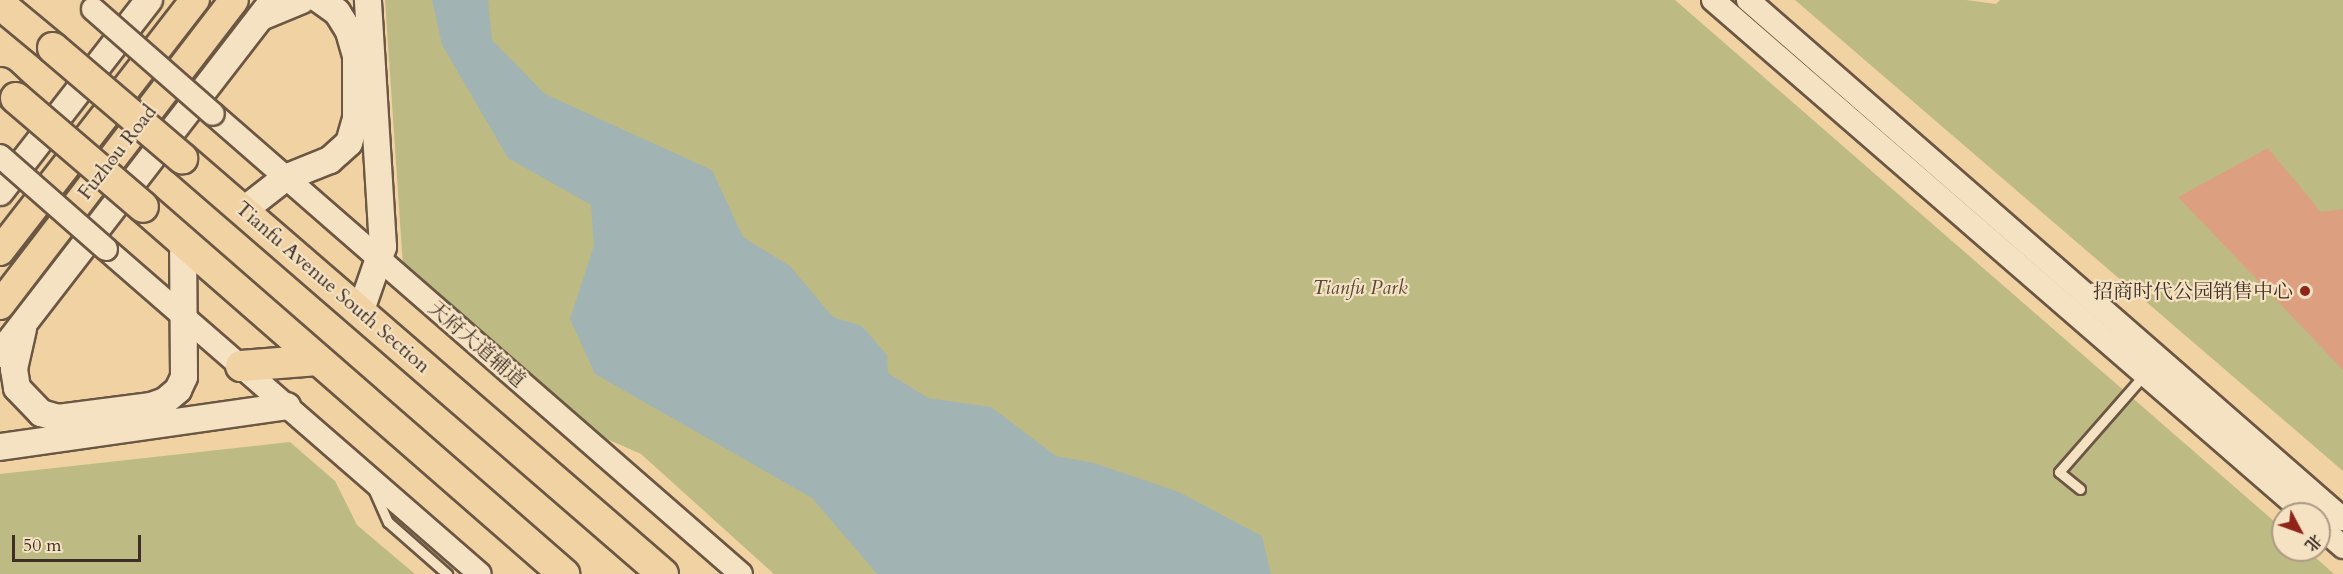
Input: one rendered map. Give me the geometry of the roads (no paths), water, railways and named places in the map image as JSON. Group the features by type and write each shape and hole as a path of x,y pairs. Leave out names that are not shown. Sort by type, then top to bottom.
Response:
{"highway":[{"name":"Tianfu Avenue South Section","path":"0,4 361,310 663,574"},
{"path":"8,91 564,574"},
{"path":"241,366 318,360"}],"main road":[{"path":"0,192 149,0"},
{"name":"Fuzhou Road","path":"0,251 195,0"},
{"name":"Fuzhou Road","path":"0,305 234,0"},
{"path":"0,354 267,9 302,0"},
{"path":"244,210 285,178 343,152 356,119 356,56 349,31 336,12 320,0"},
{"path":"361,310 381,261 368,0"},
{"path":"23,327 14,369 17,387 34,408 58,418 151,406 165,401 178,390 184,377 183,243"},
{"path":"0,447 287,406"}],"street":[{"path":"1713,0 2292,502"},
{"path":"1748,0 2343,519"},
{"name":"天府大道辅道","path":"87,5 741,574"},
{"path":"0,156 480,574"},
{"path":"2331,536 2343,547"}],"lane":[{"path":"2080,489 2059,472 2146,373"},
{"path":"367,475 388,522 447,574"}],"place":[{"name":"招商时代公园销售中心","path":"2305,291"}],"park label":[{"name":"Tianfu Park","path":"1360,287"}]}
